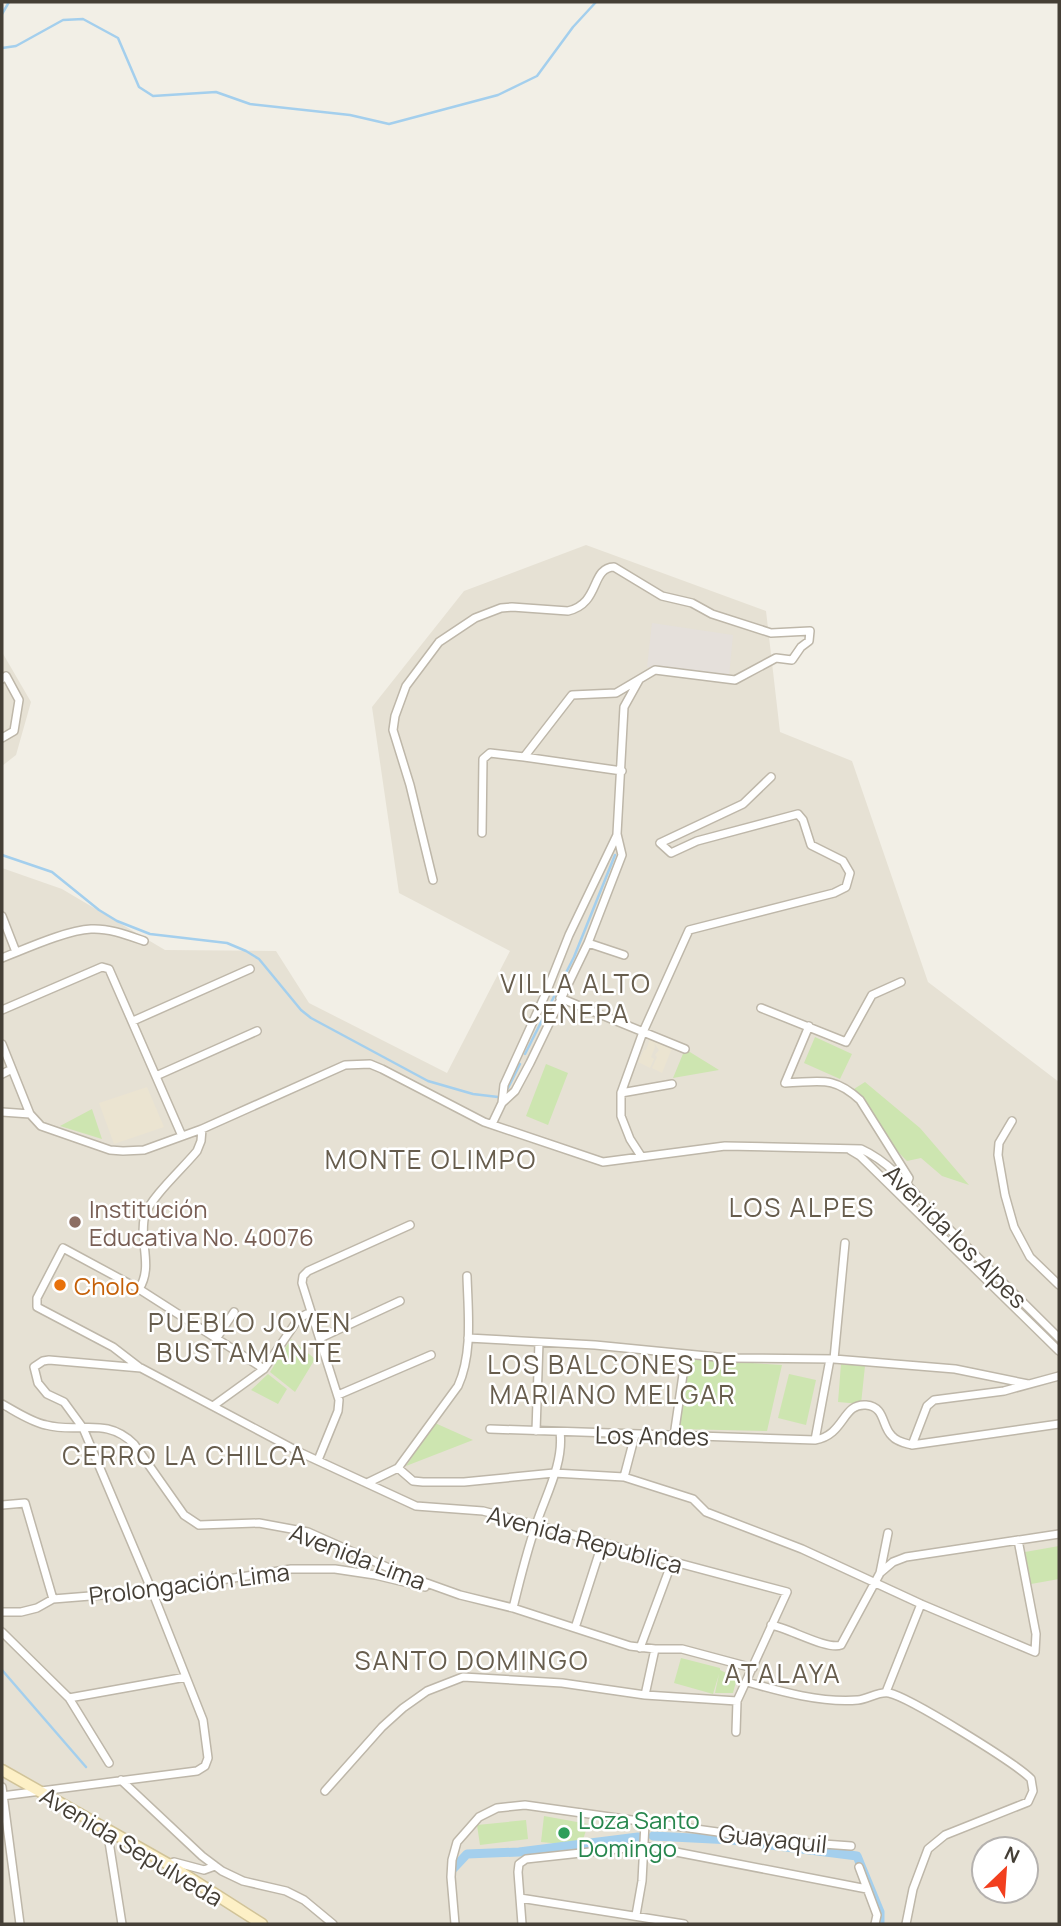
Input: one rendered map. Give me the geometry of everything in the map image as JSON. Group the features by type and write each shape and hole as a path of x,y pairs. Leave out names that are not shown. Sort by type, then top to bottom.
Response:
{"street":[{"path":"433,880 410,785 393,730 406,686 439,642 466,624 501,608 568,611 577,609 588,601 601,572 614,567 662,596 692,603 712,614 771,633 810,631 809,641 792,660 776,658 735,680 654,670 616,693 572,695 524,757"},
{"path":"2,738 13,731 19,700 4,678"},
{"path":"501,1101 515,1091 588,943 622,855 617,834 624,707 639,679"},
{"path":"482,833 484,759 490,753 622,771"},
{"path":"641,1156 630,1139 621,1116 621,1093 643,1032 689,930 834,893 846,887 850,873 843,861 811,845 803,820 798,814 697,841 671,853 660,843 743,804 771,778"},
{"path":"492,1124 501,1101 502,1089 569,935 617,834"},
{"path":"2,916 16,952"},
{"path":"2,958 90,929 113,931 144,941"},
{"path":"588,943 624,956"},
{"path":"2,1010 105,967 111,971 182,1136"},
{"path":"133,1021 250,969"},
{"path":"761,1008 846,1042 872,995 901,982"},
{"path":"560,998 685,1049"},
{"path":"809,1026 785,1083 840,1083 851,1092 860,1100 909,1178 907,1183"},
{"path":"156,1076 257,1031"},
{"path":"2,1044 30,1114 2,1112"},
{"name":"Avenida los Alpes","path":"30,1114 41,1126 110,1150 144,1150 202,1129 345,1065 358,1063 382,1069 492,1124 535,1141 603,1162 724,1146 862,1149 907,1183 927,1207 1059,1338"},
{"path":"2,1074 12,1069"},
{"path":"621,1093 672,1084"},
{"path":"1012,1121 999,1143 998,1154 1011,1217 1030,1257 1059,1285"},
{"path":"139,1289 147,1275 144,1223 147,1209 197,1151 202,1129"},
{"name":"Avenida los Alpes","path":"846,1148 860,1156 1059,1351"},
{"path":"318,1460 338,1411 338,1395 302,1283 303,1276 308,1271 410,1225"},
{"path":"845,1243 832,1359 815,1440 828,1437 834,1432 848,1411 854,1407 868,1405 883,1416 886,1429 894,1439 912,1445 1059,1424"},
{"path":"141,1368 113,1347 37,1307 37,1298 63,1248 139,1289 264,1370"},
{"path":"367,1483 398,1468 458,1386 463,1374 468,1338 467,1276"},
{"path":"320,1338 400,1301"},
{"path":"216,1339 234,1312"},
{"path":"213,1406 264,1370 299,1318 311,1312"},
{"path":"468,1338 727,1358 832,1359 955,1369 1028,1384"},
{"path":"536,1431 539,1342"},
{"path":"674,1436 686,1354"},
{"path":"338,1395 431,1355"},
{"name":"Avenida Republica","path":"83,1428 64,1402 47,1394 38,1382 34,1367 49,1360 141,1368 318,1460 416,1506 483,1511 786,1592 771,1625"},
{"path":"912,1445 927,1406 934,1400 1004,1391 1059,1376"},
{"name":"Avenida Lima","path":"2,1404 46,1425 83,1428 104,1426 125,1435 184,1515 199,1525 259,1523 307,1532 407,1576 460,1595 513,1608 640,1648 682,1649 753,1668"},
{"path":"20,1924 2,1793 41,1791 197,1771 205,1766 208,1758 203,1720 83,1428"},
{"name":"Los Andes","path":"489,1429 815,1440"},
{"path":"513,1608 536,1525 554,1474 562,1443 560,1432"},
{"path":"624,1477 635,1435"},
{"path":"398,1468 413,1481 423,1482 464,1482 554,1474 624,1477 693,1499 706,1512 802,1549 921,1604 1035,1652 1036,1634 1018,1540"},
{"path":"2,1505 25,1503 53,1599"},
{"path":"736,1732 737,1701 771,1625 838,1647 844,1643 880,1573 888,1533"},
{"path":"880,1573 893,1562 905,1557 1059,1534"},
{"path":"575,1628 603,1544"},
{"path":"640,1648 672,1562"},
{"name":"Prolongación Lima","path":"2,1615 37,1608 53,1599 152,1591 291,1569 335,1569 375,1575 460,1595"},
{"path":"886,1692 921,1604"},
{"path":"2,1632 69,1698 109,1763"},
{"path":"645,1695 655,1650"},
{"path":"69,1698 186,1677"},
{"path":"325,1791 382,1727 403,1708 427,1691 463,1677 562,1683 645,1695 737,1701"},
{"path":"747,1682 810,1697 859,1700 886,1692 909,1700 1026,1774 1033,1785 1031,1797 1023,1806 945,1835 928,1849 913,1889 906,1924"},
{"name":"Avenida Sepulveda","path":"2,1770 168,1864 258,1923"},
{"path":"121,1780 215,1866 243,1881 286,1891 304,1900 331,1923"},
{"name":"Guayaquil","path":"455,1924 452,1860 457,1842 479,1817 497,1808 525,1805 782,1841 851,1846"},
{"path":"636,1915 645,1846 645,1823"},
{"path":"107,1829 122,1924"},
{"path":"522,1924 518,1872 519,1864 526,1859 645,1846 867,1889"},
{"path":"168,1864 174,1862 204,1870 215,1866"},
{"path":"859,1867 877,1915 876,1924"},
{"path":"520,1898 684,1924"}],"shaded area":[{"path":"586,545 766,611 780,732 852,761 928,982 1059,1082 1059,1924 2,1924 2,868 62,889 165,950 276,951 309,1003 447,1073 510,951 399,893 372,707 464,591"},
{"path":"652,623 733,635 729,676 647,667"},
{"path":"2,652 31,702 16,755 2,766"},
{"path":"650,1039 672,1048 662,1073 652,1068 659,1050 654,1043 651,1057 654,1059 650,1068 638,1062"},
{"path":"147,1087 164,1127 114,1144 99,1103"}],"green space":[{"path":"815,1037 852,1054 840,1079 804,1063"},
{"path":"685,1049 719,1070 673,1078"},
{"path":"546,1064 568,1073 548,1125 526,1116"},
{"path":"865,1082 920,1128 969,1185 942,1176 921,1158 907,1161 895,1149 854,1089"},
{"path":"92,1109 102,1139 60,1126"},
{"path":"291,1339 315,1359 295,1392 270,1372"},
{"path":"688,1359 782,1365 767,1431 679,1429"},
{"path":"841,1364 865,1366 861,1404 838,1402"},
{"path":"268,1374 287,1389 278,1404 251,1390"},
{"path":"789,1374 816,1380 806,1425 778,1418"},
{"path":"435,1423 473,1440 406,1466"},
{"path":"1059,1546 1059,1579 1031,1584 1025,1552"},
{"path":"681,1658 720,1668 737,1678 733,1693 715,1693 719,1674 713,1694 674,1683"},
{"name":"Loza Santo Domingo","path":"544,1816 588,1824 581,1846 541,1842"},
{"path":"526,1820 528,1839 480,1845 477,1825"}],"waterway":[{"path":"2,14 9,2"},
{"path":"2,48 16,46 63,20 83,19 118,38 139,87 153,96 216,92 250,104 350,115 389,124 498,95 537,76 573,27 596,2"},
{"path":"2,855 52,872 99,910 117,921 150,934 227,943 246,951 259,959 301,1010 311,1018 428,1081 473,1094 498,1097"},
{"path":"525,1054 574,957 615,855"},
{"path":"508,1088 520,1064"},
{"path":"2,1670 86,1767"},
{"path":"653,1836 732,1840 857,1856 880,1912 880,1924"},
{"path":"452,1870 467,1854 519,1852 638,1837"}],"place":[{"name":"Institución Educativa No. 40076","path":"75,1222"},
{"name":"Cholo","path":"60,1285"},
{"name":"Loza Santo Domingo","path":"564,1833"}],"district":[{"name":"VILLA ALTO CENEPA","path":"576,998"},
{"name":"MONTE OLIMPO","path":"431,1159"},
{"name":"LOS ALPES","path":"802,1207"},
{"name":"PUEBLO JOVEN BUSTAMANTE","path":"250,1337"},
{"name":"LOS BALCONES DE MARIANO MELGAR","path":"613,1379"},
{"name":"CERRO LA CHILCA","path":"185,1455"},
{"name":"SANTO DOMINGO","path":"472,1660"},
{"name":"ATALAYA","path":"783,1673"}]}
